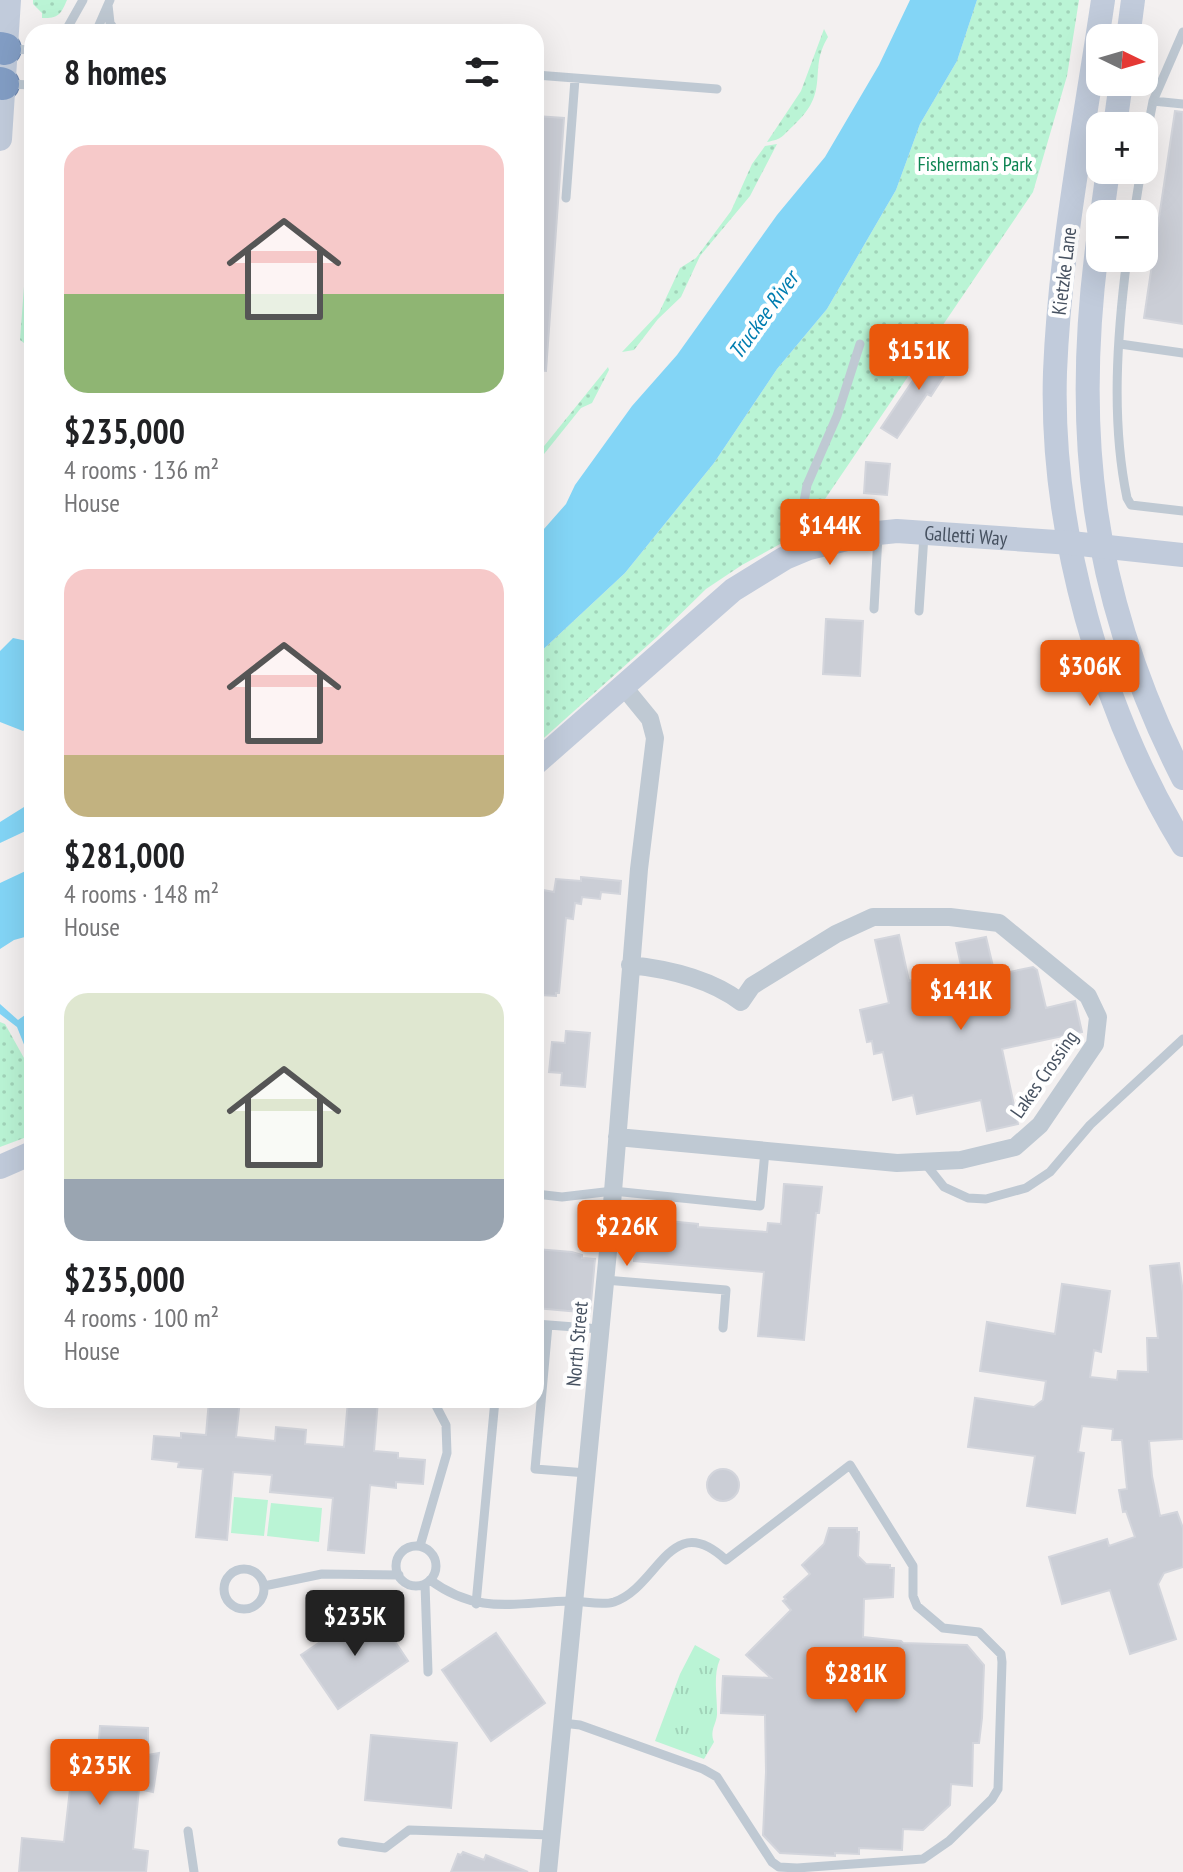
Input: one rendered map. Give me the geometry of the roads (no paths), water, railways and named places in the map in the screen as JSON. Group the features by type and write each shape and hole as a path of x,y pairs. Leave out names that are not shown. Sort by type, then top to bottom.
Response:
{"main road":[{"path":"0,139 12,84 9,0"},
{"name":"Kietzke Lane","path":"1103,0 1058,313 1055,401 1061,485 1089,626 1117,712 1140,766 1183,845"},
{"path":"1130,24 1133,0"},
{"name":"Kietzke Lane","path":"1094,272 1087,328 1086,386 1091,473 1100,547 1136,671 1183,778"},
{"name":"Galletti Way","path":"544,756 733,590 785,558 809,548 878,533 924,532 1183,555"},
{"path":"0,1167 24,1156"}],"street":[{"name":"North Street","path":"548,1872 601,1329 630,965 655,738 650,719 623,686"},
{"name":"Lakes Crossing","path":"617,1137 897,1163 961,1160 1015,1147 1040,1125 1095,1044 1098,1017 1088,996 999,923 950,917 873,917 836,934 752,986 741,1002 728,992 687,975 630,965"}],"lane":[{"path":"70,24 83,0"},
{"path":"99,24 109,2"},
{"path":"109,2 111,24"},
{"path":"1151,112 1183,32"},
{"path":"544,76 717,89"},
{"path":"566,198 575,79"},
{"path":"1153,101 1183,104"},
{"path":"1126,272 1118,417 1124,481 1131,505 1183,511"},
{"path":"809,548 801,519 807,485 837,416 860,344"},
{"path":"1120,344 1183,353"},
{"path":"919,611 924,532"},
{"path":"874,609 878,533"},
{"path":"924,1162 944,1187 968,1198 986,1199 1026,1188 1050,1172 1096,1119 1183,1039"},
{"path":"544,1195 562,1197 613,1191 760,1206 765,1151"},
{"path":"605,1280 726,1290 723,1328"},
{"path":"544,1325 601,1329"},
{"path":"544,1369 548,1325"},
{"path":"420,1546 447,1453 446,1425 437,1408"},
{"path":"476,1604 494,1408"},
{"path":"541,1408 535,1469 587,1473"},
{"path":"420,1546 402,1553 397,1565 399,1575 411,1585 427,1582 476,1604 574,1601 608,1604 626,1596 679,1545 690,1541 702,1542 712,1546 726,1560 850,1465 913,1566 913,1596 917,1606 943,1628 979,1632 1001,1654 998,1789 992,1799 949,1841 923,1859 779,1867 772,1862 717,1777 703,1769 580,1725 562,1723"},
{"path":"420,1546 434,1557 436,1569 427,1582 428,1672"},
{"path":"242,1569 254,1571 264,1586 261,1599 251,1608 231,1604 225,1592 227,1579 242,1569"},
{"path":"264,1586 322,1574 399,1575"},
{"path":"342,1842 385,1848 409,1830 551,1835"},
{"path":"188,1831 194,1872"}],"water":[{"name":"Truckee River","path":"910,0 977,0 957,61 920,124 896,190 827,309 777,369 714,463 625,573 544,649 544,529 566,504 575,485 632,406 677,355 777,215 825,157 879,65"},
{"path":"13,638 24,640 23,731 0,722 0,651"},
{"path":"24,807 24,832 0,843 0,822"},
{"path":"24,872 24,937 0,949 0,883"},
{"path":"0,1004 18,1020 24,1016 24,1044 17,1027 0,1014"}],"park label":[{"name":"Fisherman's Park","path":"975,164"}]}
